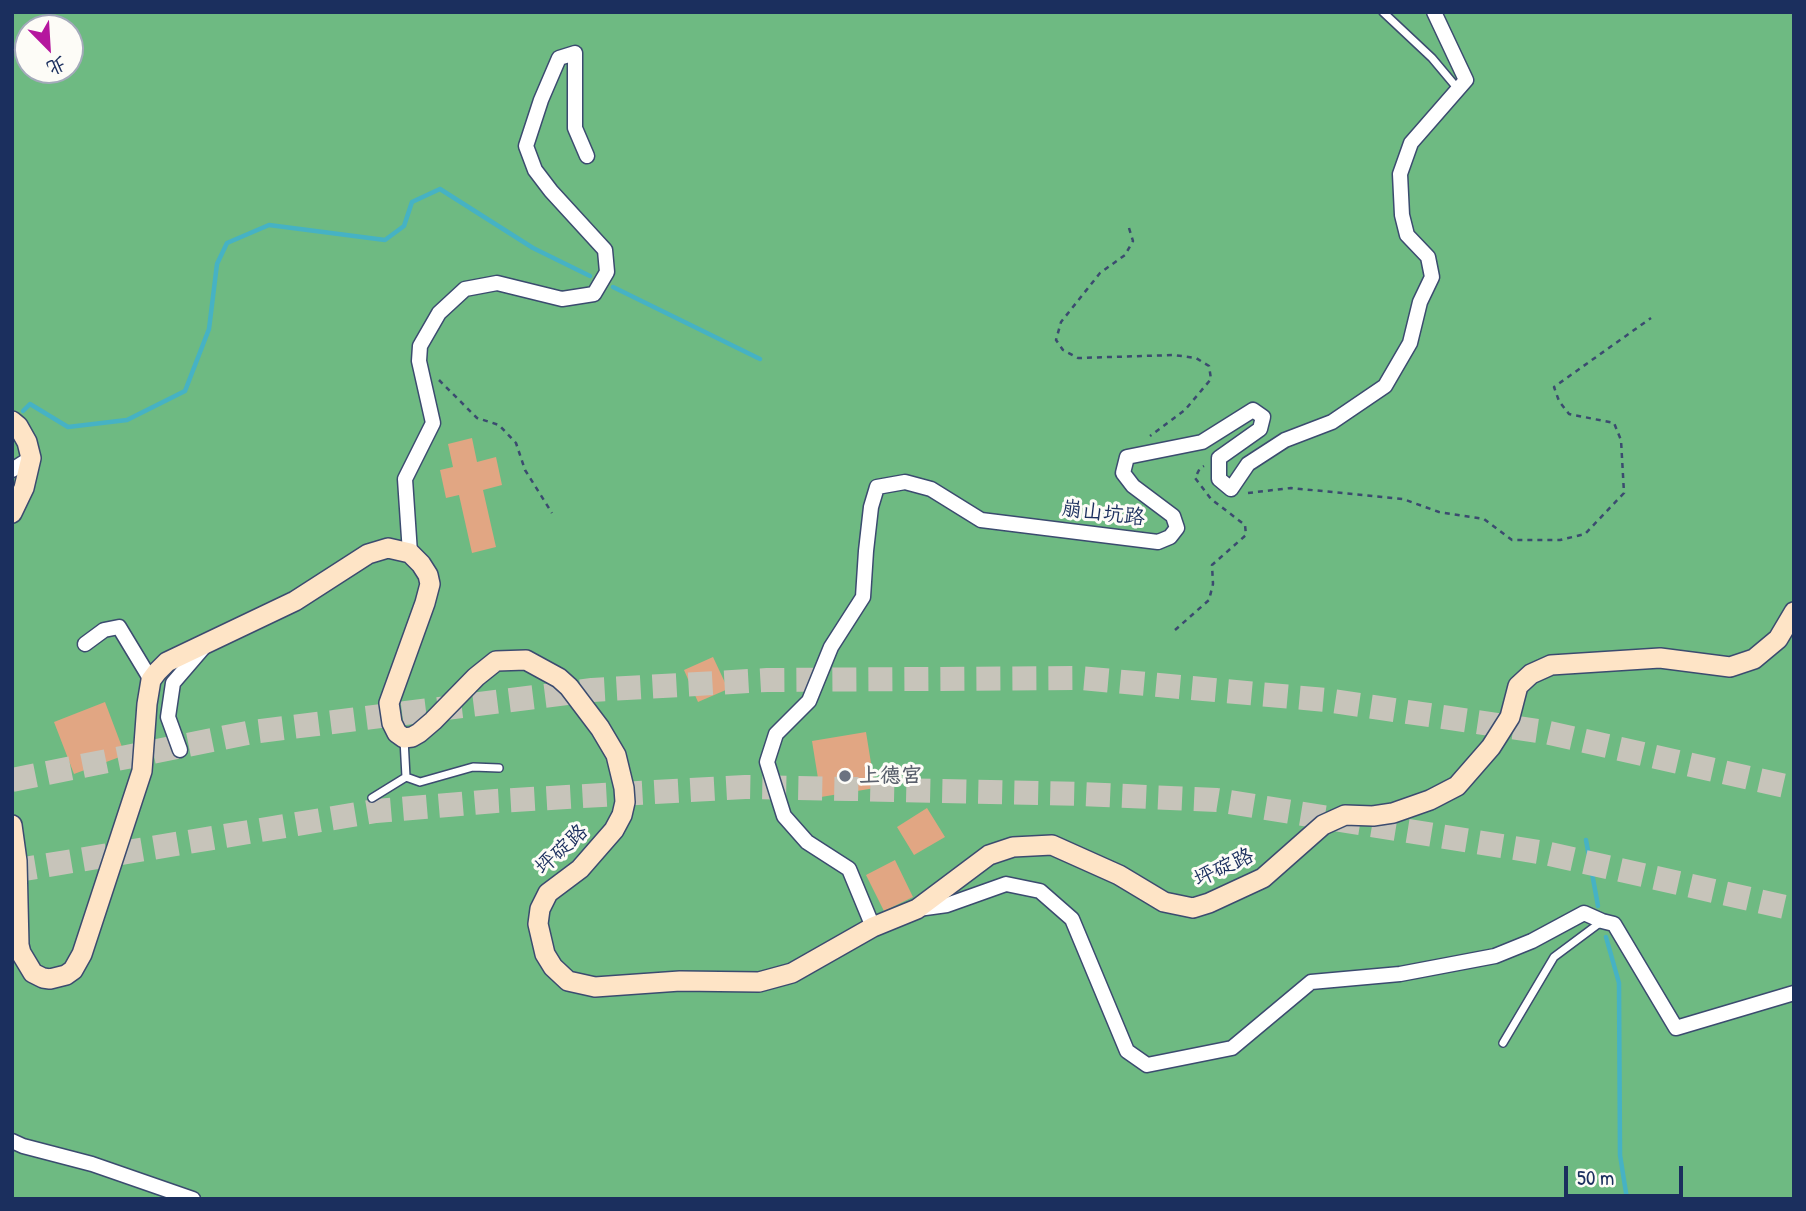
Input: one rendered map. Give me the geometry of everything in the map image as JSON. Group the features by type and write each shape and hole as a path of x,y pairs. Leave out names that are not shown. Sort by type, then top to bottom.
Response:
{"main road":[{"path":"12,421 27,442 31,458 24,488 12,513"},
{"path":"12,825 17,861 21,953 33,973 43,978 66,975 73,970 82,954 142,771 150,680 167,662 295,601 368,554 388,548 410,553 421,564 430,584 389,703 392,723 397,733 404,738"},
{"name":"坪碇路","path":"404,738 419,733 496,661 526,660 559,678 600,728 616,755 625,802 614,830 580,869 548,892 540,909 538,924 545,954 553,967 568,981 595,987 680,981 759,982 792,973 873,927 917,909 989,855 1013,847 1052,845 1119,875 1164,902 1193,908 1209,903 1263,878 1323,825 1345,815 1373,816 1394,813 1430,800 1457,786 1491,747 1510,717 1518,686 1531,674 1550,665 1660,658 1730,667 1754,659 1778,639 1794,612"}],"street":[{"path":"1127,457 1202,442 1253,410 1263,417 1260,429 1219,457 1219,479 1231,489 1248,464 1284,440 1332,422 1385,386 1410,343 1420,302 1432,277 1428,257 1407,235 1402,215 1400,174 1411,142 1466,80 1434,12"},
{"path":"410,553 405,479 433,423 419,361 421,346 439,313 465,289 497,283 562,299 594,294 607,272 605,250 535,170 526,146 541,100 559,58 575,53 575,128 587,156"},
{"name":"崩山坑路","path":"873,927 849,869 807,842 784,816 767,762 776,734 809,701 831,647 863,597 866,551 877,487 905,482 931,489 981,520 1158,542 1170,537 1177,528 1173,516 1133,486 1123,472 1127,457"},
{"path":"12,470 31,458"},
{"path":"85,644 104,630 120,627 150,680"},
{"path":"180,750 168,717 173,683 207,643"},
{"path":"917,909 947,905 1006,884 1040,891 1072,919 1127,1051 1147,1065 1232,1048 1311,982 1400,974 1495,956 1532,941 1584,913 1614,924 1676,1028 1794,993"},
{"path":"12,1141 92,1164 193,1199"}],"lane":[{"path":"1382,12 1432,58 1458,89"},
{"path":"404,738 406,777"},
{"path":"406,777 420,782 473,767 499,768"},
{"path":"372,798 406,777"},
{"path":"1503,1043 1554,957 1602,921"}],"path":[{"path":"1127,457 1142,442 1185,410 1211,379 1209,366 1196,358 1174,355 1078,358 1063,350 1056,340 1061,322 1100,273 1125,255 1133,241 1129,228"},
{"path":"1231,489 1249,493 1291,488 1403,499 1439,512 1484,519 1511,540 1560,540 1585,534 1624,493 1621,440 1614,423 1569,414 1559,401 1555,387 1651,318"},
{"path":"419,361 477,418 499,425 516,443 526,470 552,513"},
{"path":"1175,630 1209,600 1213,584 1212,565 1246,535 1245,525 1211,499 1195,478 1200,468 1219,457"}],"green space":[{"path":"12,12 1794,12 1794,1199 12,1199"}],"building":[{"path":"472,438 477,462 496,457 502,485 483,490 496,547 472,553 459,495 446,498 440,470 453,467 448,444"},
{"path":"713,657 728,689 698,702 684,670"},
{"path":"105,702 125,755 74,774 54,722"},
{"name":"上德宮","path":"866,732 875,788 821,797 812,741"},
{"path":"927,808 945,837 914,855 897,827"},
{"path":"895,860 913,897 884,911 866,875"}],"waterway":[{"path":"23,411 30,404 68,427 127,420 185,391 209,329 217,264 227,243 269,225 385,240 404,226 412,202 440,189 533,248 590,276"},
{"path":"613,287 760,359"},
{"path":"1586,840 1598,906"},
{"path":"1606,937 1619,983 1620,1155 1627,1199"}],"tunnel":[{"path":"12,780 252,732 592,690 767,680 1080,678 1326,700 1545,732 1794,788"},
{"path":"12,871 376,811 496,801 745,787 853,789 1217,800 1545,853 1794,909"}],"place":[{"name":"上德宮","path":"845,776"}]}
